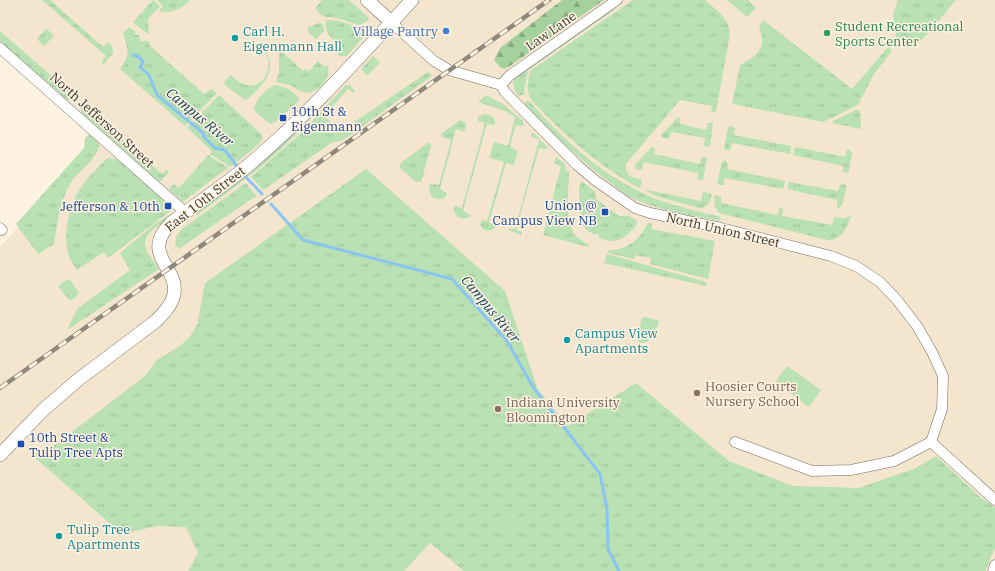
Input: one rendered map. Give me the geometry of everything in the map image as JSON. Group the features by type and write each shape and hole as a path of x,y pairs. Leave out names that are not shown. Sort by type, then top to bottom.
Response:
{"street":[{"path":"366,0 434,61 449,70 501,85"},
{"name":"East 10th Street","path":"0,455 43,410 79,379 151,325 166,310 173,298 175,287 161,258 159,240 165,229 243,170 312,108 412,0"},
{"name":"Law Lane","path":"501,85 509,76 617,0"},
{"name":"North Jefferson Street","path":"0,48 186,212"},
{"name":"North Union Street","path":"501,85 505,92 577,165 596,181 635,208 650,213 721,228 831,256 856,266 880,282 897,300 917,326 932,352 943,376 942,409 931,442"},
{"path":"735,442 812,470 852,470 894,461 931,442 995,500"},
{"path":"993,571 995,565"}],"shaded area":[{"name":"Indiana University Bloomington","path":"0,0 995,0 995,571 0,571 0,247 102,133 0,43"}],"green space":[{"path":"42,0 50,0 103,47 108,42 109,43 112,47 113,53 105,63 103,64 102,61 106,56"},
{"path":"153,0 160,6 148,19 149,35 133,22"},
{"path":"157,0 190,0 180,8 163,12 159,11 163,6"},
{"path":"322,0 349,0 367,16 369,20 359,25 321,15 315,8"},
{"path":"562,0 604,0 510,66 504,69 500,67 494,60 500,48"},
{"path":"633,0 705,0 725,19 730,34 716,112 711,112 712,106 680,100 626,164 626,169 629,176 642,180 640,188 610,170 583,150 533,102 528,91 530,71"},
{"path":"727,0 748,0 756,8 747,17"},
{"path":"897,0 956,0 916,45 909,47 900,44 896,39 896,27 893,14"},
{"path":"613,9 614,10 528,70 524,91 525,94 519,96 514,87 515,77"},
{"path":"327,20 348,24 366,34 347,56 339,56 337,53 342,47 327,32"},
{"path":"763,20 852,89 889,46 892,51 874,74 858,105 823,122 732,104 740,65 756,55 761,46 762,41 759,27"},
{"path":"319,23 323,24 324,31 316,39 309,33 307,28"},
{"path":"129,27 136,32 134,35 139,35 140,41 149,41 150,46 204,94 211,89 217,93 185,126 120,69 126,60 128,52 123,34"},
{"path":"46,29 54,36 44,46 37,39"},
{"path":"0,31 72,94 76,90 78,93 72,99 67,100 0,41"},
{"path":"257,45 263,45 267,52 270,69 262,84 245,100 225,85 224,82 231,75 240,82 248,85 254,85 264,79 267,73 268,61 266,54"},
{"path":"279,49 303,71 305,69 309,71 318,61 325,67 327,65 327,78 321,86 309,93 300,91 290,85 276,82 279,72"},
{"path":"373,56 380,63 367,76 361,69"},
{"path":"428,72 432,76 349,136 341,141 333,142 263,190 251,177 299,135 345,86 350,85 355,91 353,93 348,89 324,116 341,131"},
{"path":"276,85 289,89 300,99 276,122 271,124 254,110 256,103 262,95 269,88"},
{"path":"219,95 261,134 263,138 258,145 232,166 229,166 210,154 212,151 187,128"},
{"path":"486,95 503,104 523,121 524,124 523,126 516,125 510,147 518,151 514,165 506,163 489,223 496,225 496,227 489,231 485,230 480,224 482,220 487,221 504,162 489,158 494,142 508,146 515,117 505,111 478,102"},
{"path":"87,99 89,102 86,107 162,174 168,170 169,172 161,181 159,182 82,113 81,107"},
{"path":"527,101 530,102 558,132 588,159 622,182 659,200 721,217 720,221 655,207 626,195 582,161 552,133 524,103"},
{"path":"856,110 860,111 860,129 832,123 833,121"},
{"path":"484,114 493,117 495,123 493,125 487,124 463,210 471,216 462,219 455,214 453,207 455,206 462,208 485,123 478,121 478,117"},
{"path":"678,117 680,119 680,124 706,130 708,123 713,123 710,146 706,147 704,145 705,138 671,132 668,139 663,138 661,135"},
{"path":"310,120 270,159 242,182 197,215 196,213 251,171"},
{"path":"460,120 465,122 466,127 464,132 456,129 440,189 447,193 442,199 436,199 432,196 429,186 431,184 439,185 451,140 442,137 441,134"},
{"path":"731,126 735,128 734,135 791,146 790,154 732,143 730,151 724,149 728,127"},
{"path":"533,132 548,148 539,148 516,230 522,232 521,235 508,230 509,228 515,229 539,140 532,137 531,135"},
{"path":"90,134 98,142 99,147 93,159 69,185 60,210 54,244 38,254 16,224 84,148 85,138"},
{"path":"430,143 431,146 422,179 421,182 416,182 400,168 400,165"},
{"path":"652,147 655,149 654,154 700,164 701,158 706,157 707,159 703,180 698,180 698,173 644,162 642,169 639,170 635,168 635,165"},
{"path":"795,147 845,157 847,150 850,150 852,153 849,171 847,173 843,172 843,166 793,155"},
{"path":"208,155 229,168 183,202 170,191 169,188 174,184 179,188"},
{"path":"556,157 565,164 566,171 569,171 568,211 571,226 575,235 589,245 588,247 543,235 561,166 554,163"},
{"path":"111,158 122,161 173,209 109,257 107,257 104,252 77,270 70,259 66,242 66,232 73,203 84,183 106,159"},
{"path":"725,160 728,163 727,169 785,181 783,189 725,178 723,185 719,185 717,183 722,162"},
{"path":"366,169 505,291 538,390 568,426 636,383 729,461 793,486 859,488 916,468 936,456 980,497 995,507 995,548 985,571 464,571 430,543 404,571 188,571 198,553 186,527 157,526 122,534 33,456 55,445 145,376 157,360 181,345 191,335 197,325 205,283"},
{"path":"581,182 595,192 596,199 619,216 629,216 637,221 634,228 627,235 620,239 608,241 599,238 599,235 592,233 585,228 580,205 579,192"},
{"path":"789,182 838,191 840,185 844,184 847,186 842,205 839,208 837,207 837,200 787,189"},
{"path":"246,183 256,196 180,248 177,247 175,243 177,235 183,228"},
{"path":"643,189 701,201 703,192 712,194 708,204 705,207 699,208 656,196"},
{"path":"715,195 721,197 721,203 778,215 780,207 783,208 782,216 832,225 834,217 846,218 852,214 844,232 837,238 827,240 719,213 714,206"},
{"path":"173,213 149,233 145,240 147,252 159,269 67,330 77,309 130,270 120,253 156,223"},
{"path":"650,222 652,224 651,229 715,241 708,279 650,264 651,258 635,255 634,259 608,253 609,250 623,248 632,243 639,237 647,224"},
{"path":"607,254 706,282 707,285 604,263"},
{"path":"68,279 79,293 70,301 58,286"},
{"path":"646,317 659,321 655,331 647,342 642,343 638,342 637,338 642,318"},
{"path":"787,366 821,390 809,407 775,382"},
{"path":"516,512 521,520 503,532 497,523"}],"waterway":[{"name":"Campus River","path":"133,55 140,58 143,62 140,67 149,75 157,95 203,133 204,137 215,148 225,150 238,168"},
{"name":"Campus River","path":"243,174 262,194"},
{"name":"Campus River","path":"271,204 303,240 452,279 507,341 533,387 600,474 607,509 608,549 619,571"}],"railway":[{"path":"0,388 549,0"}],"place":[{"name":"Village Pantry","path":"446,31"},
{"name":"Student Recreational Sports Center","path":"827,33"},
{"name":"Carl H. Eigenmann Hall","path":"235,38"},
{"name":"10th St & Eigenmann","path":"283,118"},
{"name":"Jefferson & 10th","path":"168,206"},
{"name":"Union @ Campus View NB","path":"605,212"},
{"name":"Campus View Apartments","path":"567,340"},
{"name":"Hoosier Courts Nursery School","path":"697,393"},
{"name":"Indiana University Bloomington","path":"498,409"},
{"name":"10th Street & Tulip Tree Apts","path":"21,444"},
{"name":"Tulip Tree Apartments","path":"59,536"}]}
